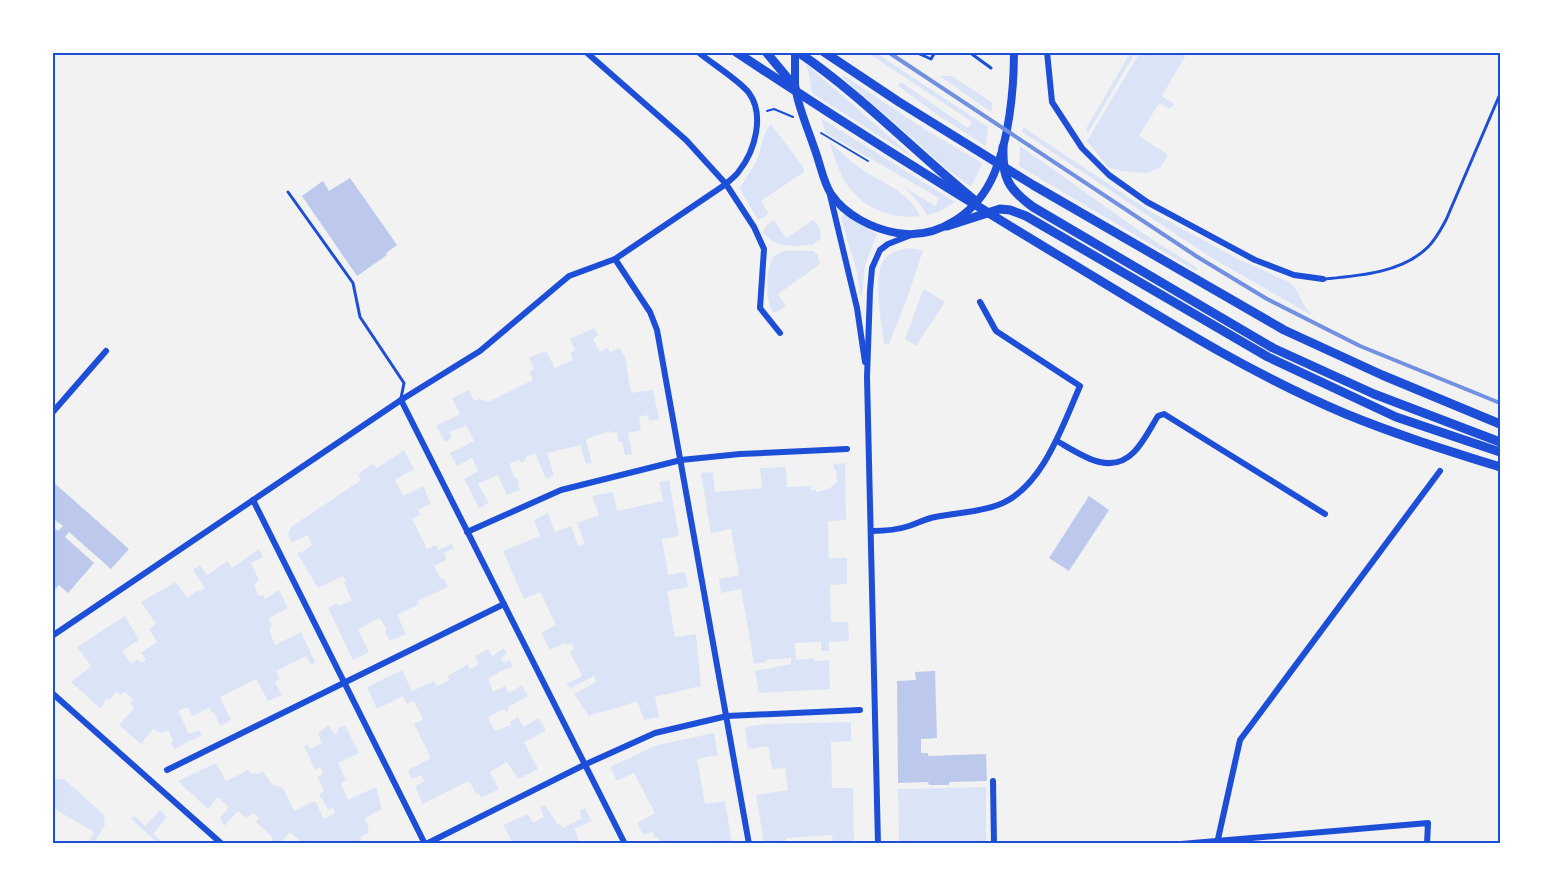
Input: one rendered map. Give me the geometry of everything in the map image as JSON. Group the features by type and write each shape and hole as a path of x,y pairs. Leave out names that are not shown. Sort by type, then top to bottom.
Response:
{"main road":[{"path":"736,52 848,126 1002,222 1180,328 1307,396 1391,432 1500,467"},
{"path":"766,52 795,87"},
{"path":"796,52 828,73 941,173 1002,222"},
{"path":"824,52 1033,185 1284,330 1382,375 1500,424"},
{"path":"1003,147 1004,171 1017,195 1078,234 1273,348 1374,394 1500,442"},
{"path":"947,226 992,210 1004,209 1026,216 1268,357 1396,417 1500,452"}],"street":[{"path":"586,52 686,140 726,184 754,227 764,249 760,308 780,333"},
{"path":"52,636 401,400 480,351 569,276 615,259 726,184 740,171 748,155 756,127 755,104 747,91 698,52"},
{"path":"796,52 795,87 801,112 829,192 857,308 867,377"},
{"path":"878,843 867,377 870,291 874,263 883,248 912,235 935,231 947,226 965,213 986,190 998,165 1003,147 1014,52"},
{"path":"1047,52 1052,102 1082,148 1109,175 1147,202 1255,260 1294,275 1323,279"},
{"path":"829,192 841,205 868,224 889,232 912,235"},
{"path":"615,259 650,312 657,330 749,843"},
{"path":"872,531 888,531 909,526 922,519 998,506 1031,481 1057,441 1080,386 996,332 980,302"},
{"path":"52,412 106,351"},
{"path":"401,400 624,843"},
{"path":"1057,441 1096,462 1116,464 1134,453 1158,416 1164,414 1325,514"},
{"path":"467,532 561,490 681,460 740,454 847,449"},
{"path":"1218,839 1240,740 1440,471"},
{"path":"253,500 426,843 584,765 655,733 727,716 860,710"},
{"path":"167,770 504,604"},
{"path":"52,693 222,843"},
{"path":"993,781 993,843"},
{"path":"1181,843 1428,823 1427,843"}],"lane":[{"path":"915,52 931,59 935,52"},
{"path":"969,52 992,68"},
{"path":"1323,279 1369,274 1399,265 1427,248 1438,235 1446,220 1500,94"},
{"path":"288,192 353,283 360,317 404,383 401,400"}],"path":[{"path":"849,151 868,161"}],"shaded area":[{"path":"1140,52 1187,53 1162,96 1174,104 1170,109 1159,103 1139,136 1168,155 1160,168 1147,173 1122,171 1108,167 1087,141"},
{"path":"868,53 876,53 988,127 986,146 898,86 901,82 968,128 972,122"},
{"path":"1130,53 1135,53 1088,133 1086,129"},
{"path":"807,65 914,158 812,93"},
{"path":"843,75 926,130 982,163 971,187 842,77"},
{"path":"940,76 952,76 993,103 991,112"},
{"path":"821,118 955,202 939,212 927,215 918,201 904,187 935,206 939,198 826,133"},
{"path":"771,124 804,168 804,172 761,201 769,214 758,220 740,189 757,160 764,136"},
{"path":"1023,127 1148,210 1238,259 1289,282 1313,316 1212,258 1022,132"},
{"path":"829,142 861,169 904,195 920,216 908,217 886,213 857,196 843,178"},
{"path":"1020,146 1144,234 1197,268 1196,271 1019,166"},
{"path":"844,214 877,234 865,265 862,296 841,218"},
{"path":"774,220 786,238 813,220 819,226 821,238 812,245 792,246 774,242 763,233 766,226"},
{"path":"909,248 923,250 889,344 884,344 878,288 880,267 889,255"},
{"path":"784,251 813,251 818,255 820,264 778,294 786,306 773,312 770,308 767,286 768,271 774,257"},
{"path":"923,290 945,302 916,346 905,339"},
{"path":"594,328 598,335 593,339 600,352 608,348 610,352 619,348 625,356 631,393 653,390 659,419 649,421 648,415 639,417 641,430 628,433 632,454 625,455 617,432 611,433 610,431 586,439 592,463 586,464 580,445 547,453 554,476 546,479 535,453 526,457 523,463 518,460 509,464 515,478 519,480 520,490 507,495 498,475 478,484 489,503 479,508 464,479 478,471 472,458 457,466 450,453 474,441 466,425 450,432 452,438 445,442 436,426 460,414 452,398 469,390 474,401 479,399 488,402 533,380 529,372 534,369 529,358 546,351 555,368 573,360 570,353 575,350 570,339"},
{"path":"404,450 414,469 395,480 403,496 423,486 431,504 418,510 420,515 412,519 427,549 436,545 438,550 451,544 454,548 444,553 446,560 434,566 448,587 418,601 419,604 397,615 406,634 390,641 380,618 358,629 369,652 353,660 328,608 337,603 339,606 352,600 344,583 346,581 343,576 318,588 297,553 312,545 308,535 291,543 288,533 291,527 361,480 358,474 372,464 377,468"},
{"path":"845,463 846,520 828,521 829,558 847,558 847,584 830,585 831,622 848,622 849,641 829,642 829,651 821,651 821,642 795,643 796,660 814,658 815,661 829,660 830,689 759,693 755,671 791,664 791,658 766,660 766,662 754,664 741,589 721,593 719,579 739,575 731,529 711,533 701,473 713,472 715,492 762,488 760,468 786,467 787,487 811,486 811,490 816,490 816,492 829,489 837,482 833,464"},
{"path":"669,480 679,536 662,539 668,575 685,572 688,587 667,591 675,637 696,634 701,686 655,697 659,717 644,720 637,701 589,716 574,694 596,682 594,676 571,688 566,684 582,676 570,652 574,649 571,643 566,645 565,643 550,650 541,633 556,625 540,592 524,599 503,551 540,536 534,520 548,513 555,532 571,526 578,546 585,544 577,523 599,515 592,496 613,492 617,511 663,501 659,482"},
{"path":"259,549 263,557 251,563 259,580 254,585 259,596 263,595 265,599 279,590 288,608 269,618 272,625 269,630 275,645 301,632 315,662 311,665 306,656 276,671 280,679 275,682 282,695 268,701 256,679 220,697 231,720 220,726 214,712 212,713 209,708 192,716 188,707 178,711 189,734 199,730 202,735 174,749 168,730 161,733 153,729 141,744 119,725 134,708 130,703 133,699 125,692 121,695 116,692 109,700 106,698 101,709 71,682 91,666 77,647 125,616 139,640 122,651 131,664 138,659 141,663 146,659 141,653 157,642 149,629 156,624 141,602 176,582 187,598 205,588 193,570 200,565 207,575 227,561 232,568"},
{"path":"504,648 507,654 501,658 504,663 510,660 513,667 488,679 493,692 505,686 509,693 522,685 528,696 508,707 509,710 506,712 504,709 488,717 495,731 511,725 510,722 518,717 523,727 539,718 546,731 524,742 538,769 518,779 507,762 490,772 499,789 481,798 469,781 423,804 415,786 425,781 421,775 412,779 408,770 431,758 414,724 423,719 414,701 407,704 403,696 377,709 367,687 402,670 412,691 434,681 437,686 449,680 448,676 468,664 470,669 479,664 475,656 488,649 492,656"},
{"path":"851,722 851,741 831,742 832,788 853,788 854,843 833,843 832,835 786,838 786,843 764,843 756,795 788,790 785,768 772,769 768,746 748,749 745,727 765,724"},
{"path":"329,725 334,734 338,732 337,729 345,725 359,753 338,763 346,780 341,784 348,800 376,787 382,809 365,818 369,833 360,837 363,843 296,843 299,840 290,832 280,843 269,843 273,838 256,822 259,818 253,813 247,818 238,811 224,826 220,818 229,807 218,797 208,809 178,781 216,763 226,781 248,770 250,773 263,772 273,785 283,788 294,811 315,801 324,819 335,813 333,808 328,810 319,794 324,791 317,777 323,774 320,767 315,770 304,746 307,744 310,749 322,743 318,733"},
{"path":"714,733 718,755 697,759 705,804 725,801 732,843 658,843 660,842 658,837 655,838 652,832 643,835 637,823 655,813 634,773 617,781 610,767 657,745"},
{"path":"64,779 104,815 105,825 94,843 88,843 94,832 53,808 53,780"},
{"path":"986,787 986,843 899,843 898,789"},
{"path":"545,805 558,825 560,824 563,828 582,818 579,811 585,808 594,826 591,821 574,829 580,843 513,843 503,825 528,814 533,823 544,817 540,807"},
{"path":"160,810 167,817 153,834 164,843 158,843 131,819 134,816 145,826"}],"building":[{"path":"350,178 397,245 357,276 302,196 323,181 329,191"},
{"path":"52,481 129,549 111,569 69,532 65,537 94,563 68,593 59,585 52,592 52,526 58,531 63,526 52,518"},
{"path":"1089,496 1109,510 1069,571 1049,558"},
{"path":"935,671 937,738 921,739 921,753 928,753 928,756 986,754 987,781 949,782 949,785 929,785 928,782 898,783 897,681 916,680 915,672"}],"railway":[{"path":"888,52 1196,256 1267,299 1360,346 1500,403"}]}
